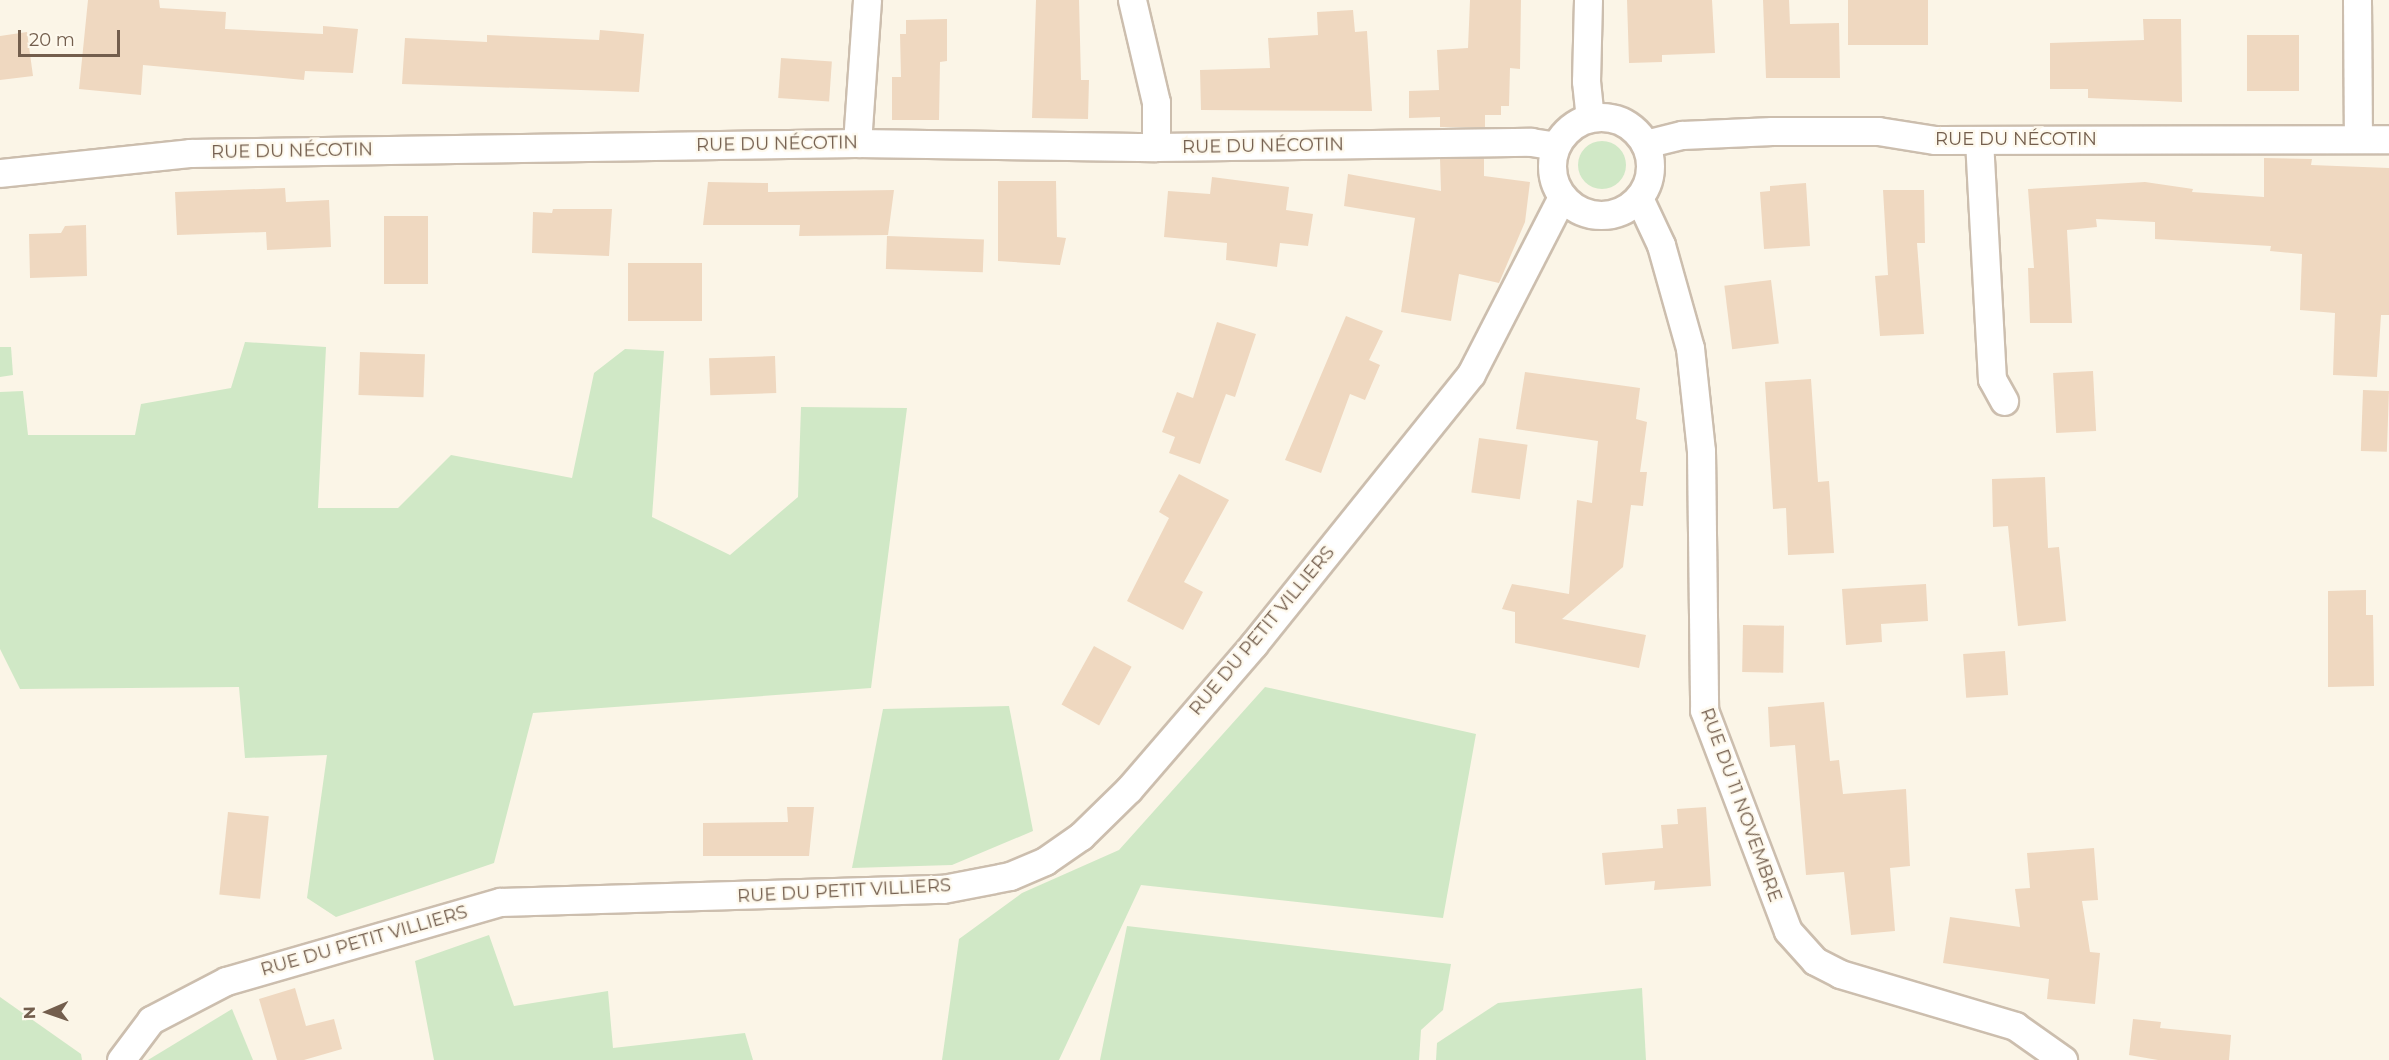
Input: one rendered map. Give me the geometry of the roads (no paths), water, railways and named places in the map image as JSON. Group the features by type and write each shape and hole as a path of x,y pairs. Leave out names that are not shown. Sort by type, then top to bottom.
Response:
{"street":[{"path":"857,143 867,0"},
{"path":"1132,0 1156,102 1156,147"},
{"path":"1588,0 1586,81 1590,117"},
{"path":"2357,0 2358,138"},
{"path":"1590,117 1617,119 1645,144 1650,172 1639,198 1614,214 1600,216 1572,207 1562,196 1552,172 1556,146 1576,123 1590,117"},
{"name":"RUE DU NÉCOTIN","path":"1645,144 1682,135 1772,131 1878,131 1979,140 2389,139"},
{"path":"1979,140 1992,379 2004,401"},
{"name":"RUE DU NÉCOTIN","path":"0,173 190,153 857,143 1156,147 1531,142 1556,146"},
{"name":"RUE DU PETIT VILLIERS","path":"121,1060 128,1044 151,1020 226,981 500,902 943,889 1010,876 1045,861 1081,836 1137,780 1254,644 1471,374 1562,196"},
{"name":"RUE DU 11 NOVEMBRE","path":"1639,198 1661,245 1690,348 1701,450 1704,710 1788,931 1815,961 1840,974 2015,1026 2063,1060"}]}
